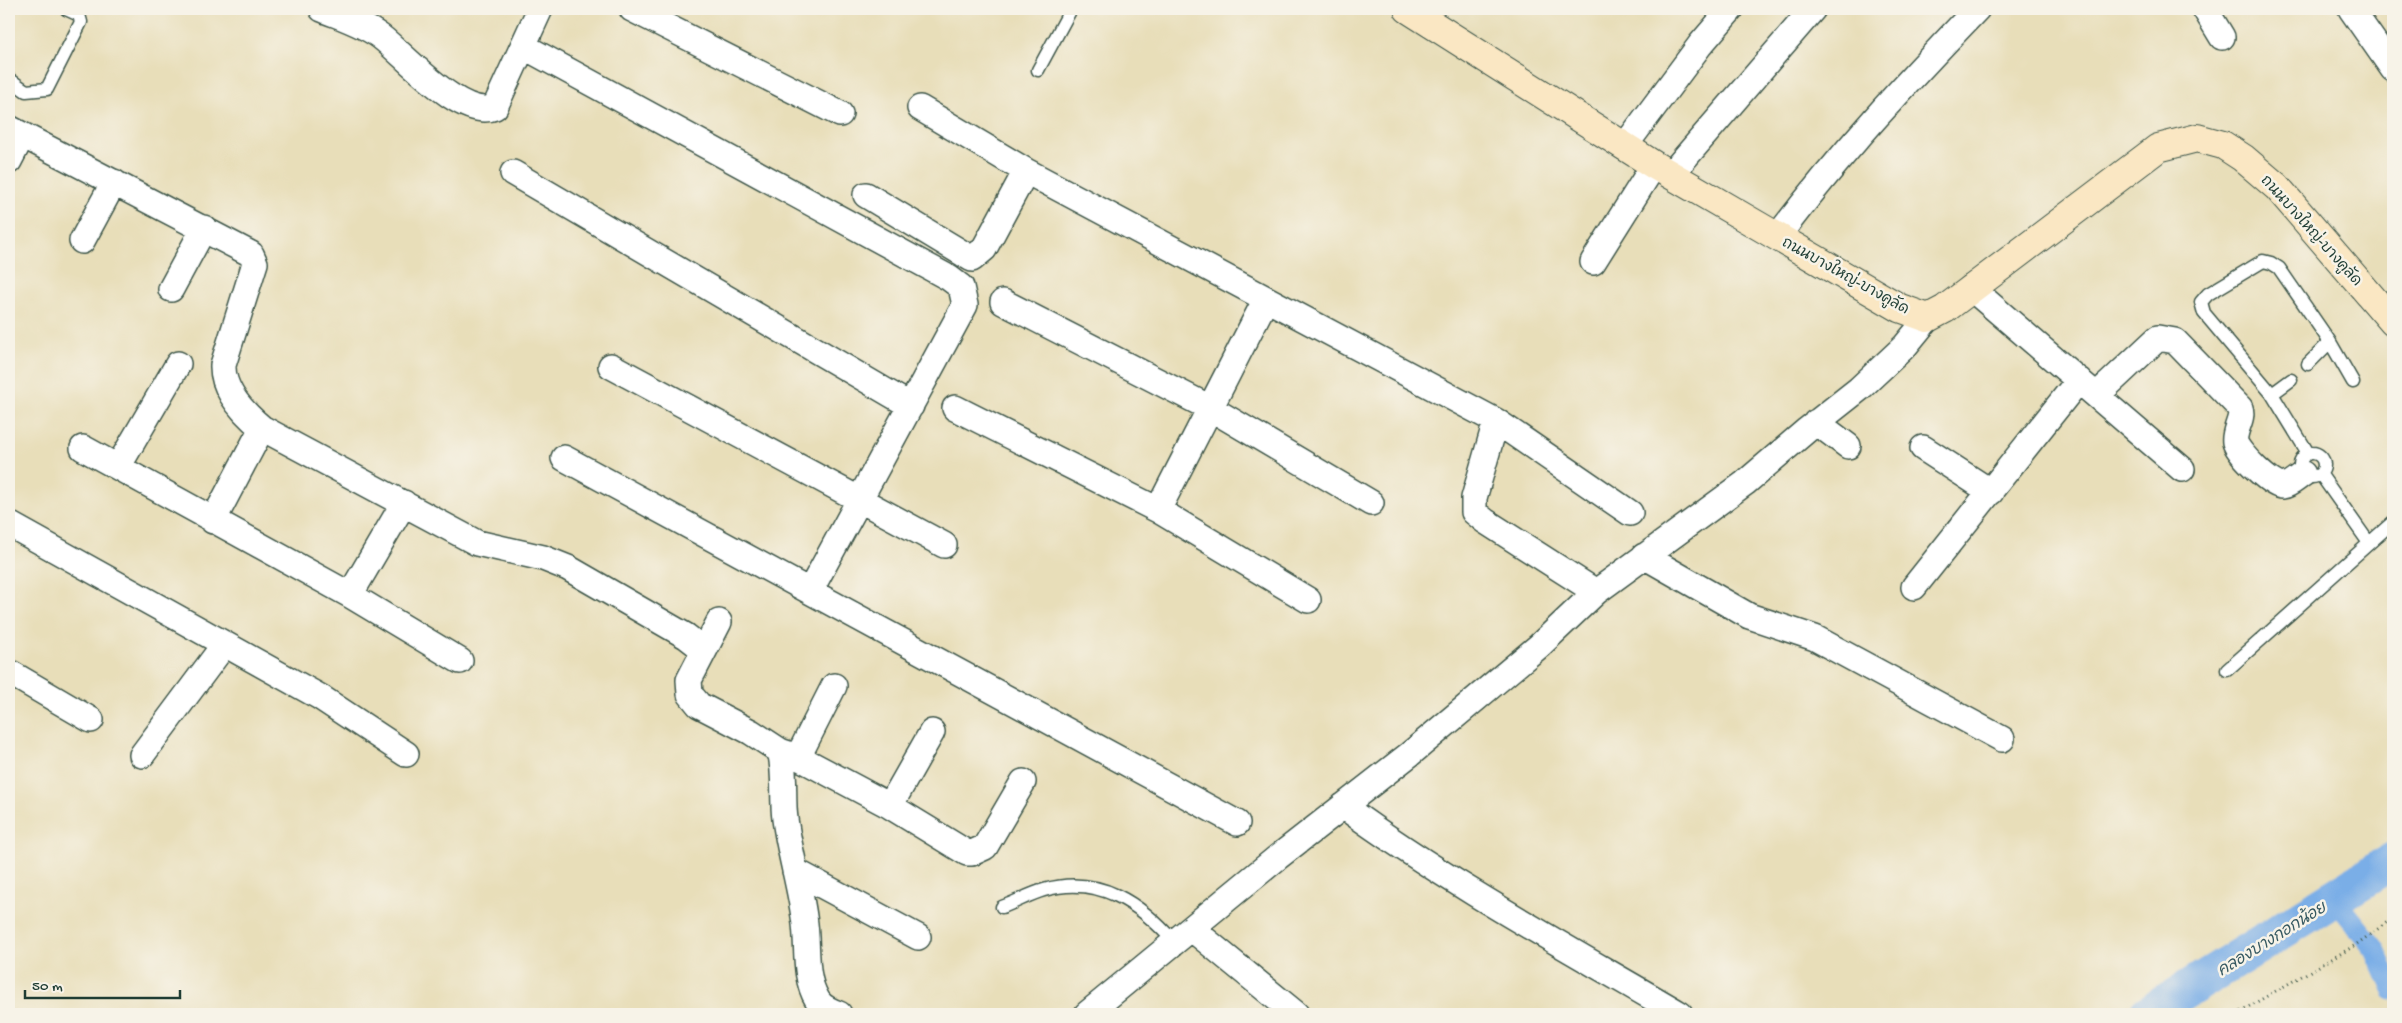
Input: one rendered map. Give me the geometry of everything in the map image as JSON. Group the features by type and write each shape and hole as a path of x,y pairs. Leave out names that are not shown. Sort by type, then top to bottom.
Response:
{"street":[{"path":"322,9 381,36 432,83 476,108 486,110 495,107 540,9"},
{"path":"632,9 840,114"},
{"name":"ถนนบางใหญ่-บางคูลัด","path":"1408,9 1662,170 1900,308 1928,318 1945,309 2158,148 2197,138 2223,145 2243,158 2277,187 2393,322"},
{"path":"1624,147 1700,45 1731,9"},
{"path":"1593,262 1662,170 1813,9"},
{"path":"1778,236 1863,130 1977,9"},
{"path":"2205,9 2222,37"},
{"path":"2351,9 2386,42 2393,69"},
{"path":"523,46 949,278 961,287 965,305 810,591"},
{"path":"920,108 1026,171 1496,421 1630,513"},
{"path":"9,161 15,132 204,228 251,254 255,263 223,365 223,376 235,399 248,417 262,428 477,543 543,558 568,568 686,636 704,650"},
{"path":"866,195 972,258 984,248 1026,171"},
{"path":"513,173 910,406"},
{"path":"82,241 114,182"},
{"path":"171,289 204,228"},
{"path":"1972,288 2182,469"},
{"path":"1158,510 1266,299"},
{"path":"1003,302 1210,408 1371,503"},
{"path":"1087,1014 1343,806 1410,754 1539,646 1596,592 1745,483 1816,422 1859,389 1898,352 1928,318"},
{"path":"1914,587 1990,492 2088,388 2158,338 2175,341 2240,408 2241,417 2235,441 2240,452 2258,470 2278,485 2285,485 2311,467"},
{"path":"118,468 178,364"},
{"path":"611,366 944,546"},
{"path":"954,408 1158,510 1308,600"},
{"path":"1496,421 1474,498 1474,512 1596,592"},
{"path":"1816,422 1848,446"},
{"path":"212,521 262,428"},
{"path":"83,448 212,521 350,595 460,661"},
{"path":"1923,448 1990,492"},
{"path":"564,458 1237,823"},
{"path":"350,595 404,503"},
{"path":"9,524 320,697 406,754"},
{"path":"1644,556 1749,616 1815,638 2002,739"},
{"path":"719,622 689,680 690,694 699,704 789,754 890,806 967,853 972,853 985,847 1023,782"},
{"path":"142,755 224,645"},
{"path":"9,672 91,720"},
{"path":"834,686 789,754 783,760 783,802 805,927 806,961 813,989 818,1001 827,1009 839,1014"},
{"path":"890,806 932,732"},
{"path":"1343,806 1406,851 1522,922 1680,1014"},
{"path":"795,871 918,937"},
{"path":"1183,936 1296,1014"}],"lane":[{"path":"9,79 26,91 47,90 81,22 79,16 66,9"},
{"path":"1038,70 1071,9"},
{"path":"2354,382 2330,342 2278,268 2271,262 2263,261 2204,298 2201,302 2204,313 2272,394 2311,467 2369,543"},
{"path":"2308,364 2330,342"},
{"path":"2272,394 2291,380"},
{"path":"2227,670 2393,522"},
{"path":"1002,908 1045,889 1072,886 1108,890 1183,936"}],"path":[{"path":"2236,1014 2354,946 2393,918"}],"waterway":[{"name":"คลองบางกอกน้อย","path":"2148,1014 2393,861"},
{"path":"2334,898 2375,949 2393,990"}]}
